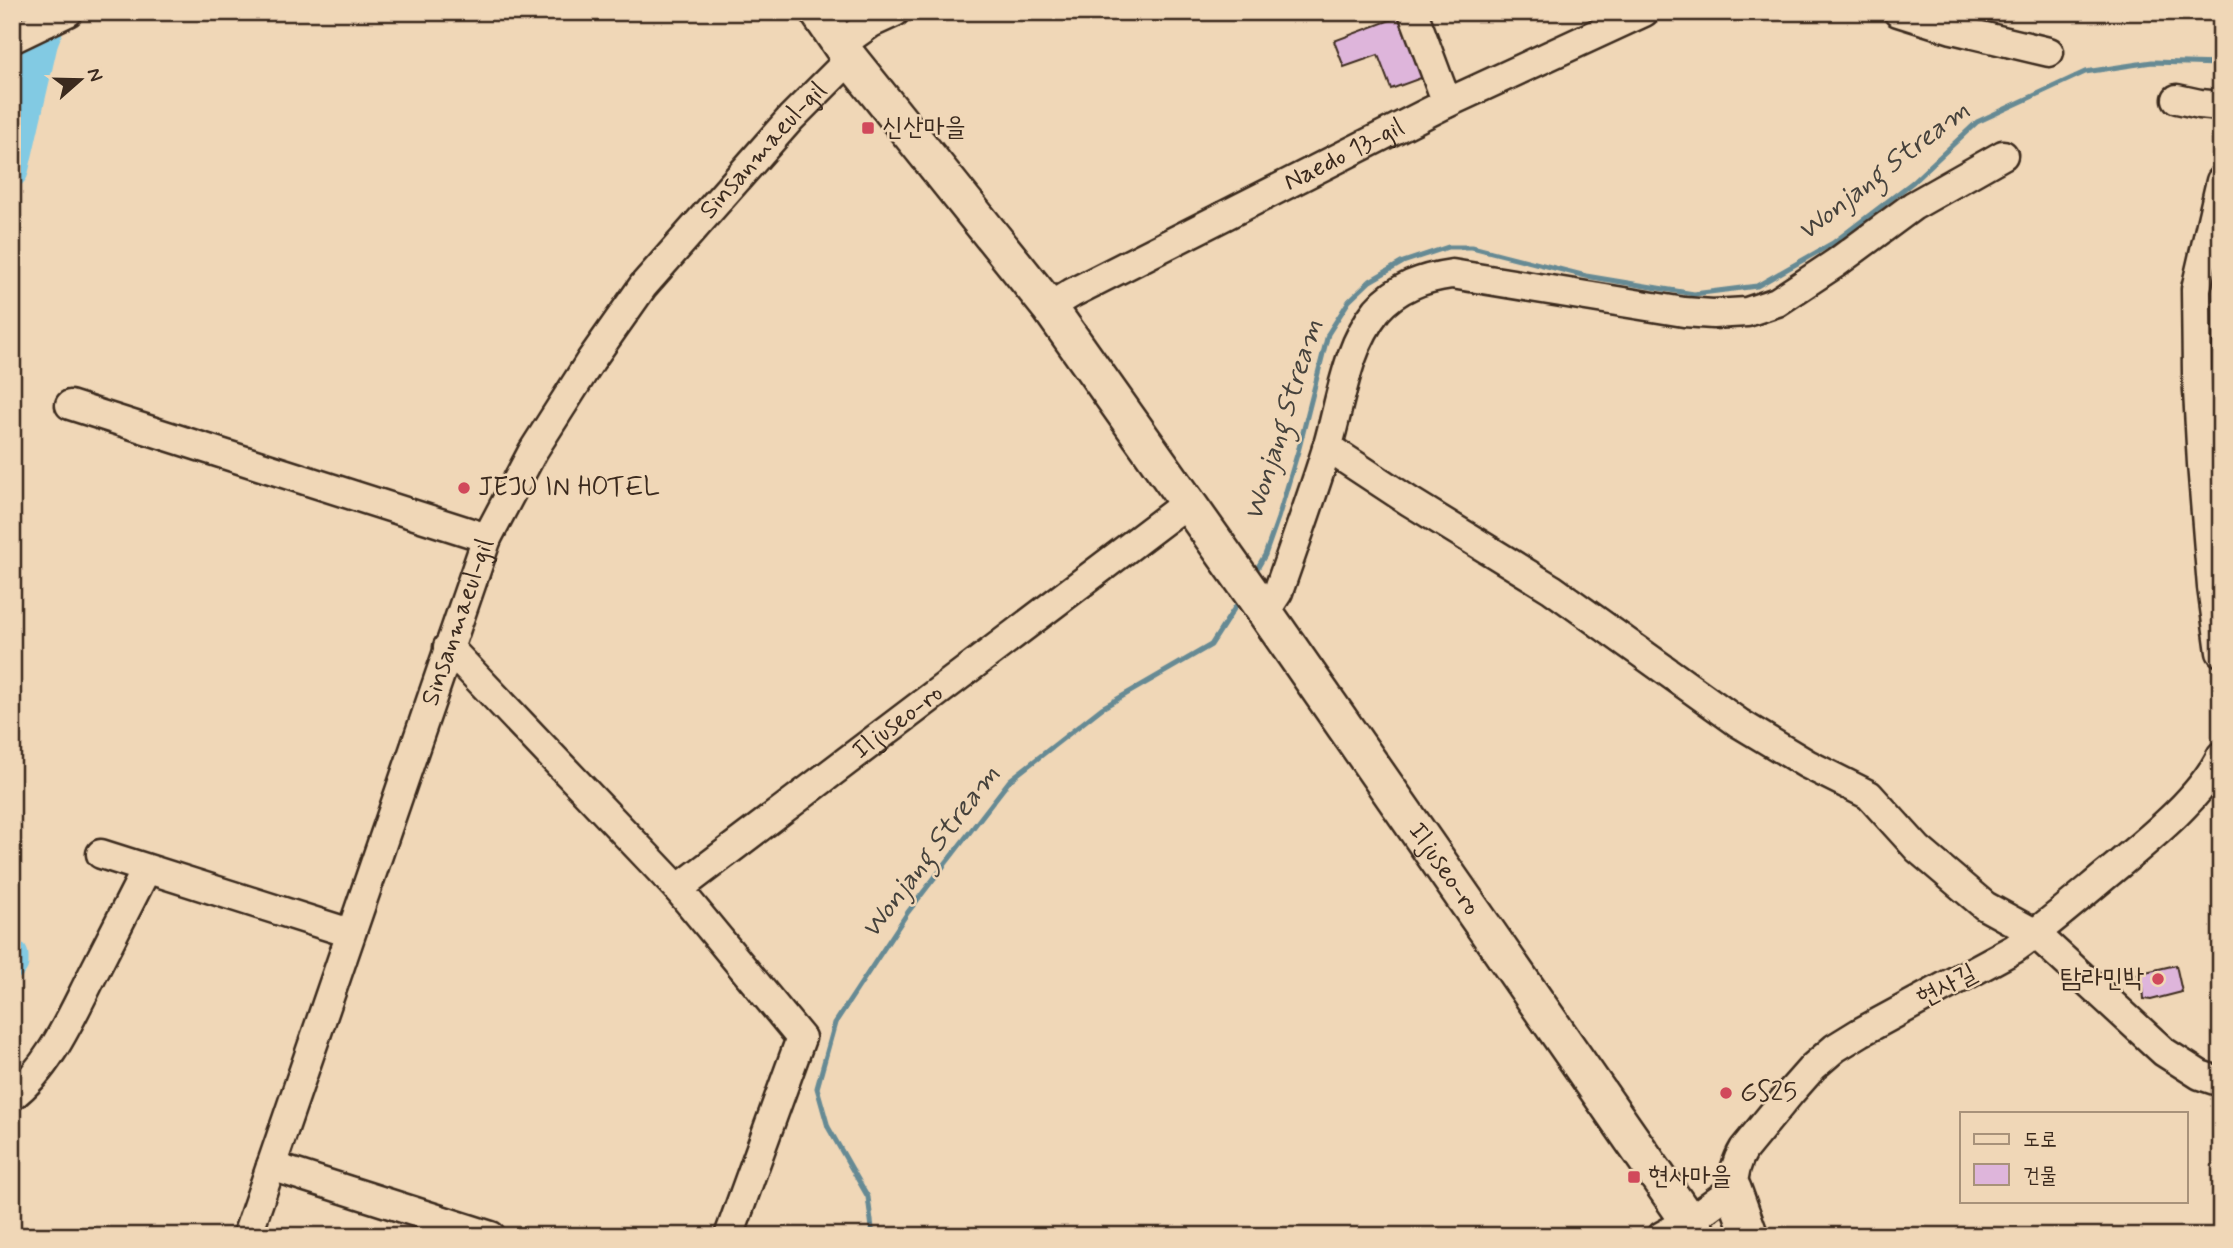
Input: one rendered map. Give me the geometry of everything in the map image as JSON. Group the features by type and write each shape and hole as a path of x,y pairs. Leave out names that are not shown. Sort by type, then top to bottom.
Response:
{"main road":[{"name":"Iljuseo-ro","path":"818,12 845,52 1049,307 1253,596 1683,1231"},
{"path":"1733,1189 1750,1236"}],"street":[{"path":"12,39 68,12"},
{"name":"Sinsanmaeul-gil","path":"247,1236 487,538 533,451 591,360 643,286 871,23 895,12"},
{"path":"1413,12 1447,103"},
{"name":"Naedo 13-gil","path":"1049,307 1447,103 1644,12"},
{"path":"1898,12 1952,29 2049,52"},
{"path":"2177,99 2221,106"},
{"path":"1253,596 1278,592 1327,447 1359,341 1368,322 1380,307 1402,289 1436,276 1452,274 1684,312 1713,314 1761,309 1795,292 1913,206 2003,155"},
{"path":"2221,181 2196,289 2202,464 2212,587 2221,652"},
{"path":"70,405 487,538"},
{"path":"1327,447 1552,589 1739,723 1807,764 1869,795 1917,849 1985,906 2036,934 2164,1052 2200,1075 2221,1082"},
{"name":"Iljuseo-ro","path":"678,889 1187,503"},
{"path":"448,647 678,889 801,1038 729,1236"},
{"name":"현사길","path":"1733,1189 1733,1176 1744,1149 1790,1093 1835,1048 2014,950 2036,934 2156,833 2197,790 2221,756"},
{"path":"100,854 350,933"},
{"path":"12,1096 22,1089 50,1054 146,870"},
{"path":"271,1166 491,1236"},
{"path":"1683,1231 1733,1189"}],"building":[{"path":"1409,13 1432,74 1391,89 1378,55 1344,67 1334,41"},
{"name":"탐라민박","path":"2176,965 2182,992 2151,1000 2144,999 2143,986 2139,983 2137,974"}],"waterway":[{"path":"12,171 42,40 53,12"},
{"name":"Wonjang Stream","path":"1254,574 1265,555 1278,518 1328,334 1349,301 1370,281 1403,262 1448,247 1472,247 1586,276 1694,294 1757,286 1833,243 1913,182 1977,122 2085,72 2152,62 2221,64"},
{"name":"Wonjang Stream","path":"873,1236 868,1197 828,1127 817,1088 835,1023 908,912 1010,780 1102,708 1211,645 1241,598"},
{"path":"12,956 12,963"}],"place":[{"name":"신산마을","path":"868,128"},
{"name":"JEJU IN HOTEL","path":"464,488"},
{"name":"탐라민박","path":"2158,979"},
{"name":"GS25","path":"1726,1093"},
{"name":"현사마을","path":"1634,1177"}]}
